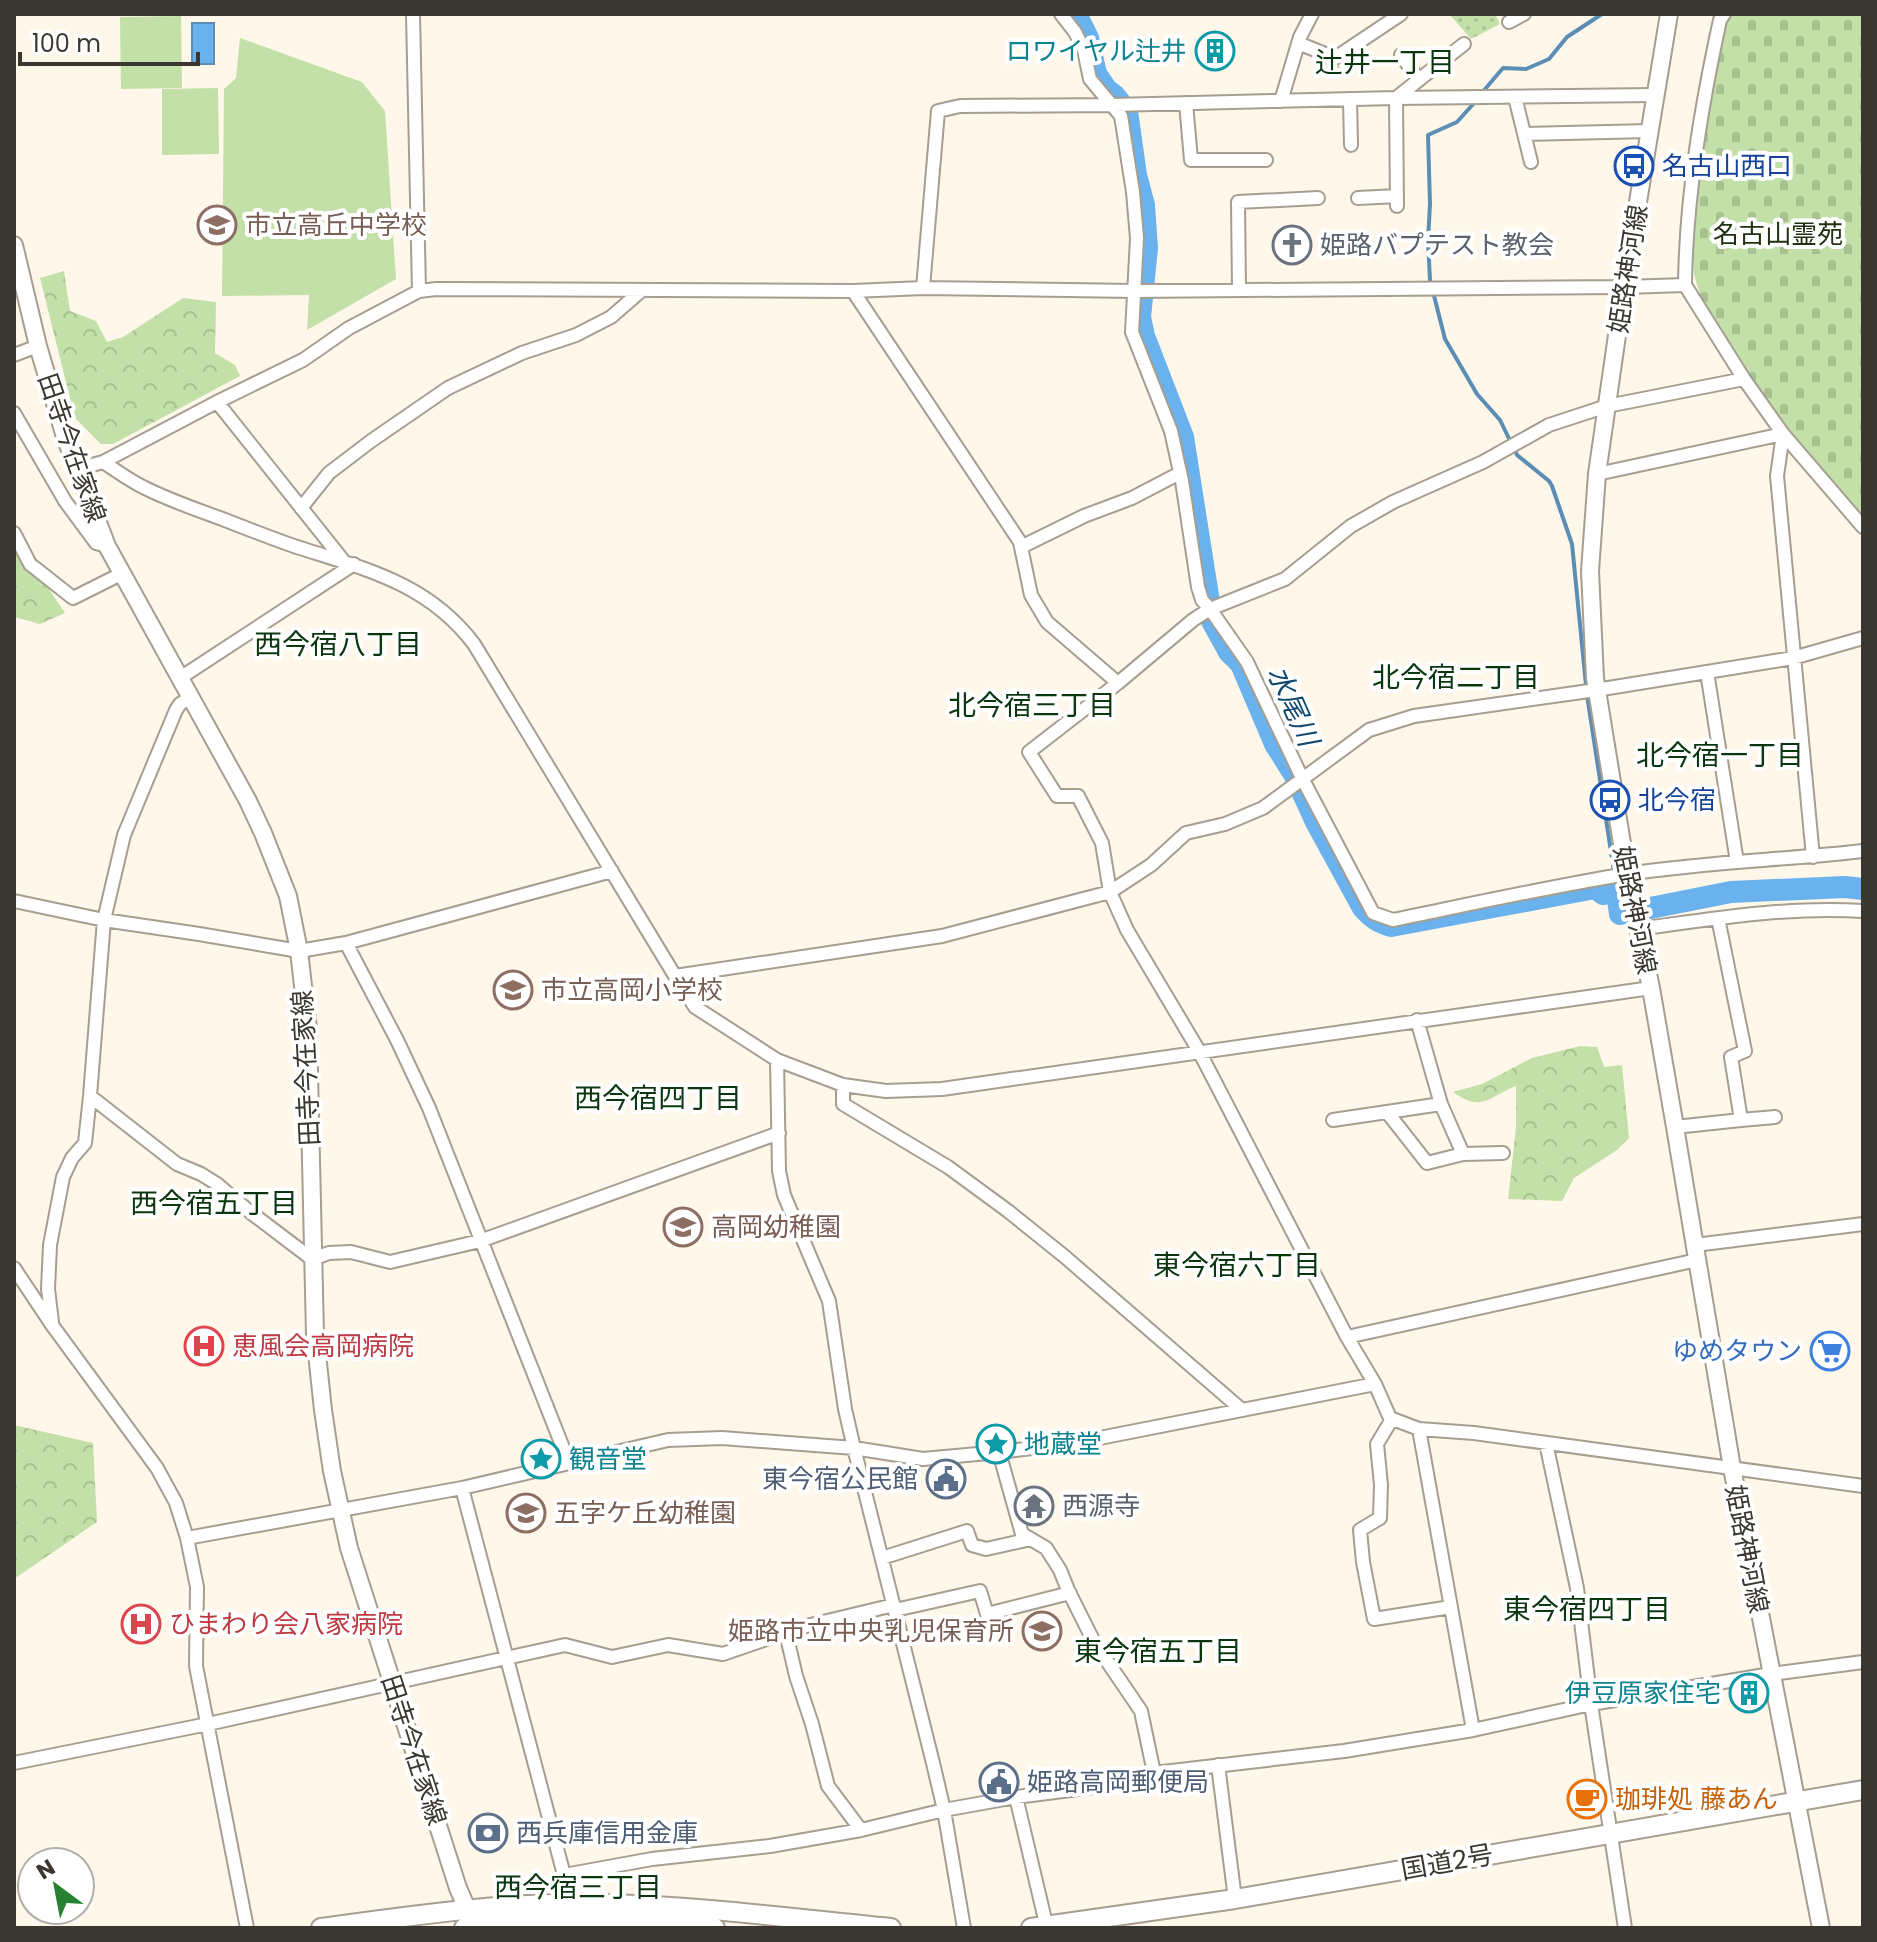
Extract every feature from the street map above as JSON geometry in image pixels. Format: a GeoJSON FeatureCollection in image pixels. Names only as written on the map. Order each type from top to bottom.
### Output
{"type":"FeatureCollection","features":[{"type":"Feature","properties":{"kind":"highway","name":"国道2号"},"geometry":{"type":"LineString","coordinates":[[1042,1928],[1235,1899],[1863,1790]]}},
{"type":"Feature","properties":{"kind":"highway"},"geometry":{"type":"LineString","coordinates":[[471,1923],[565,1904],[639,1905],[891,1928]]}},
{"type":"Feature","properties":{"kind":"highway"},"geometry":{"type":"LineString","coordinates":[[321,1928],[572,1921],[715,1928]]}},
{"type":"Feature","properties":{"kind":"main road","name":"姫路神河線"},"geometry":{"type":"LineString","coordinates":[[1669,14],[1597,474],[1590,571],[1596,690],[1628,878],[1651,988],[1732,1468],[1797,1802]]}},
{"type":"Feature","properties":{"kind":"main road","name":"田寺今在家線"},"geometry":{"type":"LineString","coordinates":[[14,245],[38,346],[65,437],[107,546],[248,801],[288,896],[299,951],[308,1029],[315,1335],[332,1471],[349,1548],[471,1923]]}},
{"type":"Feature","properties":{"kind":"main road"},"geometry":{"type":"LineString","coordinates":[[1797,1802],[1821,1928]]}},
{"type":"Feature","properties":{"kind":"street"},"geometry":{"type":"LineString","coordinates":[[413,14],[419,291]]}},
{"type":"Feature","properties":{"kind":"street"},"geometry":{"type":"LineString","coordinates":[[1061,14],[1084,50],[1090,79],[1121,116],[1137,238],[1132,332],[1171,431],[1202,600],[1247,662],[1297,782],[1373,913],[1393,920],[1628,878],[1737,862],[1863,851]]}},
{"type":"Feature","properties":{"kind":"street"},"geometry":{"type":"LineString","coordinates":[[1281,101],[1298,43],[1312,14]]}},
{"type":"Feature","properties":{"kind":"street"},"geometry":{"type":"LineString","coordinates":[[1298,43],[1335,58],[1401,14]]}},
{"type":"Feature","properties":{"kind":"street"},"geometry":{"type":"LineString","coordinates":[[1509,22],[1524,14]]}},
{"type":"Feature","properties":{"kind":"street"},"geometry":{"type":"LineString","coordinates":[[1724,14],[1720,20],[1703,99],[1685,240],[1685,285],[1783,434],[1863,527]]}},
{"type":"Feature","properties":{"kind":"street"},"geometry":{"type":"LineString","coordinates":[[1396,98],[1464,44]]}},
{"type":"Feature","properties":{"kind":"street"},"geometry":{"type":"LineString","coordinates":[[1401,55],[1419,80]]}},
{"type":"Feature","properties":{"kind":"street"},"geometry":{"type":"LineString","coordinates":[[923,288],[938,111],[960,106],[1655,95]]}},
{"type":"Feature","properties":{"kind":"street"},"geometry":{"type":"LineString","coordinates":[[1515,97],[1531,162]]}},
{"type":"Feature","properties":{"kind":"street"},"geometry":{"type":"LineString","coordinates":[[1358,198],[1397,201],[1396,98]]}},
{"type":"Feature","properties":{"kind":"street"},"geometry":{"type":"LineString","coordinates":[[1350,99],[1351,145]]}},
{"type":"Feature","properties":{"kind":"street"},"geometry":{"type":"LineString","coordinates":[[1186,103],[1191,160],[1266,160]]}},
{"type":"Feature","properties":{"kind":"street"},"geometry":{"type":"LineString","coordinates":[[1524,134],[1649,131]]}},
{"type":"Feature","properties":{"kind":"street"},"geometry":{"type":"LineString","coordinates":[[1239,290],[1238,202],[1318,198]]}},
{"type":"Feature","properties":{"kind":"street"},"geometry":{"type":"LineString","coordinates":[[77,469],[103,462],[303,360],[349,328],[419,291],[436,289],[1134,291],[1685,285]]}},
{"type":"Feature","properties":{"kind":"street"},"geometry":{"type":"LineString","coordinates":[[301,508],[329,473],[448,388],[522,353],[576,335],[611,317],[641,291]]}},
{"type":"Feature","properties":{"kind":"street"},"geometry":{"type":"LineString","coordinates":[[853,291],[1020,542],[1031,595],[1047,622],[1118,683]]}},
{"type":"Feature","properties":{"kind":"street"},"geometry":{"type":"LineString","coordinates":[[14,355],[38,346]]}},
{"type":"Feature","properties":{"kind":"street"},"geometry":{"type":"LineString","coordinates":[[1744,379],[1607,406],[1549,425],[1483,462],[1393,502],[1351,526],[1285,579],[1210,609],[1193,620],[1029,752],[1057,796],[1078,796],[1102,843],[1110,892],[1127,930],[1199,1051],[1390,1418],[1419,1429],[1474,1433],[1863,1486]]}},
{"type":"Feature","properties":{"kind":"street"},"geometry":{"type":"LineString","coordinates":[[217,402],[348,562]]}},
{"type":"Feature","properties":{"kind":"street"},"geometry":{"type":"LineString","coordinates":[[14,413],[65,501],[96,543],[107,546]]}},
{"type":"Feature","properties":{"kind":"street"},"geometry":{"type":"LineString","coordinates":[[1597,474],[1783,434]]}},
{"type":"Feature","properties":{"kind":"street"},"geometry":{"type":"LineString","coordinates":[[1783,434],[1777,476],[1813,857]]}},
{"type":"Feature","properties":{"kind":"street"},"geometry":{"type":"LineString","coordinates":[[103,462],[143,487],[183,505],[401,583],[461,626],[695,1007],[777,1060],[843,1085],[886,1091],[942,1089],[1651,988]]}},
{"type":"Feature","properties":{"kind":"street"},"geometry":{"type":"LineString","coordinates":[[1021,547],[1084,516],[1132,498],[1180,473]]}},
{"type":"Feature","properties":{"kind":"street"},"geometry":{"type":"LineString","coordinates":[[14,533],[30,564],[73,598],[121,574]]}},
{"type":"Feature","properties":{"kind":"street"},"geometry":{"type":"LineString","coordinates":[[180,678],[348,562]]}},
{"type":"Feature","properties":{"kind":"street"},"geometry":{"type":"LineString","coordinates":[[675,976],[942,936],[1110,892],[1151,865],[1186,833],[1225,824],[1263,808],[1369,730],[1414,716],[1793,658],[1863,638]]}},
{"type":"Feature","properties":{"kind":"street"},"geometry":{"type":"LineString","coordinates":[[1707,672],[1737,862]]}},
{"type":"Feature","properties":{"kind":"street"},"geometry":{"type":"LineString","coordinates":[[52,1325],[48,1289],[50,1245],[63,1177],[72,1158],[85,1143],[104,920],[124,835],[176,710],[191,697]]}},
{"type":"Feature","properties":{"kind":"street"},"geometry":{"type":"LineString","coordinates":[[14,901],[104,920],[299,951],[346,943],[612,871]]}},
{"type":"Feature","properties":{"kind":"street"},"geometry":{"type":"LineString","coordinates":[[1638,926],[1789,912],[1863,911]]}},
{"type":"Feature","properties":{"kind":"street"},"geometry":{"type":"LineString","coordinates":[[1718,918],[1745,1051],[1731,1057],[1741,1120]]}},
{"type":"Feature","properties":{"kind":"street"},"geometry":{"type":"LineString","coordinates":[[346,943],[429,1108],[569,1463]]}},
{"type":"Feature","properties":{"kind":"street"},"geometry":{"type":"LineString","coordinates":[[1417,1020],[1441,1104],[1463,1154]]}},
{"type":"Feature","properties":{"kind":"street"},"geometry":{"type":"LineString","coordinates":[[777,1060],[779,1171],[784,1195],[829,1301],[845,1409],[944,1810],[964,1928]]}},
{"type":"Feature","properties":{"kind":"street"},"geometry":{"type":"LineString","coordinates":[[843,1085],[843,1104],[948,1167],[1008,1211],[1242,1410]]}},
{"type":"Feature","properties":{"kind":"street"},"geometry":{"type":"LineString","coordinates":[[90,1096],[177,1164],[217,1184],[312,1259],[329,1253],[351,1252],[390,1262],[480,1241],[779,1133]]}},
{"type":"Feature","properties":{"kind":"street"},"geometry":{"type":"LineString","coordinates":[[1333,1120],[1441,1104]]}},
{"type":"Feature","properties":{"kind":"street"},"geometry":{"type":"LineString","coordinates":[[1387,1112],[1427,1163],[1463,1154],[1503,1153]]}},
{"type":"Feature","properties":{"kind":"street"},"geometry":{"type":"LineString","coordinates":[[1675,1127],[1775,1117]]}},
{"type":"Feature","properties":{"kind":"street"},"geometry":{"type":"LineString","coordinates":[[1347,1337],[1696,1252],[1863,1224]]}},
{"type":"Feature","properties":{"kind":"street"},"geometry":{"type":"LineString","coordinates":[[14,1268],[157,1468],[176,1503],[197,1587],[196,1666],[247,1928]]}},
{"type":"Feature","properties":{"kind":"street"},"geometry":{"type":"LineString","coordinates":[[187,1538],[462,1488],[668,1440],[722,1438],[854,1448],[923,1459],[1074,1443],[1375,1384]]}},
{"type":"Feature","properties":{"kind":"street"},"geometry":{"type":"LineString","coordinates":[[1392,1419],[1377,1444],[1380,1518],[1360,1530],[1374,1619],[1451,1607]]}},
{"type":"Feature","properties":{"kind":"street"},"geometry":{"type":"LineString","coordinates":[[1419,1429],[1473,1730]]}},
{"type":"Feature","properties":{"kind":"street"},"geometry":{"type":"LineString","coordinates":[[1546,1443],[1577,1588],[1625,1928]]}},
{"type":"Feature","properties":{"kind":"street"},"geometry":{"type":"LineString","coordinates":[[999,1452],[1022,1534],[1046,1548],[1060,1570],[1094,1642],[1141,1711],[1154,1773]]}},
{"type":"Feature","properties":{"kind":"street"},"geometry":{"type":"LineString","coordinates":[[462,1488],[564,1875],[565,1904]]}},
{"type":"Feature","properties":{"kind":"street"},"geometry":{"type":"LineString","coordinates":[[882,1558],[967,1531],[972,1545],[986,1549],[1031,1539]]}},
{"type":"Feature","properties":{"kind":"street"},"geometry":{"type":"LineString","coordinates":[[14,1763],[208,1724],[565,1645],[612,1657],[668,1645],[723,1654],[798,1628],[980,1591],[987,1614],[1070,1593]]}},
{"type":"Feature","properties":{"kind":"street"},"geometry":{"type":"LineString","coordinates":[[786,1633],[828,1786],[861,1830]]}},
{"type":"Feature","properties":{"kind":"street"},"geometry":{"type":"LineString","coordinates":[[564,1875],[652,1859],[770,1846],[861,1830],[944,1810],[1094,1787],[1154,1773],[1344,1751],[1473,1730],[1591,1704],[1863,1662]]}},
{"type":"Feature","properties":{"kind":"street"},"geometry":{"type":"LineString","coordinates":[[1218,1765],[1235,1899]]}},
{"type":"Feature","properties":{"kind":"street"},"geometry":{"type":"LineString","coordinates":[[1016,1797],[1042,1928]]}},
{"type":"Feature","properties":{"kind":"green space"},"geometry":{"type":"Polygon","coordinates":[[[1495,14],[1500,24],[1471,39],[1451,16],[1495,14]]]}},
{"type":"Feature","properties":{"kind":"green space","name":"名古山霊苑"},"geometry":{"type":"Polygon","coordinates":[[[1730,14],[1863,14],[1863,519],[1814,464],[1746,374],[1702,302],[1694,274],[1692,247],[1709,92],[1723,23],[1730,14]]]}},
{"type":"Feature","properties":{"kind":"green space"},"geometry":{"type":"Polygon","coordinates":[[[181,16],[182,88],[121,89],[120,17],[181,16]]]}},
{"type":"Feature","properties":{"kind":"green space"},"geometry":{"type":"Polygon","coordinates":[[[240,38],[362,82],[385,111],[396,279],[307,330],[309,295],[222,296],[224,89],[236,78],[240,38]]]}},
{"type":"Feature","properties":{"kind":"green space"},"geometry":{"type":"Polygon","coordinates":[[[1320,60],[1333,65],[1337,63],[1345,74],[1314,74],[1320,60]]]}},
{"type":"Feature","properties":{"kind":"green space"},"geometry":{"type":"Polygon","coordinates":[[[218,88],[219,154],[162,155],[162,89],[218,88]]]}},
{"type":"Feature","properties":{"kind":"green space"},"geometry":{"type":"Polygon","coordinates":[[[64,271],[70,311],[96,321],[107,342],[123,337],[183,298],[216,302],[215,353],[235,365],[240,376],[113,444],[101,444],[75,418],[40,278],[64,271]]]}},
{"type":"Feature","properties":{"kind":"green space"},"geometry":{"type":"Polygon","coordinates":[[[14,538],[65,613],[40,624],[14,617],[14,538]]]}},
{"type":"Feature","properties":{"kind":"green space"},"geometry":{"type":"Polygon","coordinates":[[[1580,1046],[1597,1047],[1604,1067],[1622,1065],[1629,1138],[1617,1150],[1574,1178],[1562,1201],[1508,1199],[1516,1128],[1516,1086],[1478,1102],[1453,1092],[1482,1084],[1532,1058],[1580,1046]]]}},
{"type":"Feature","properties":{"kind":"green space"},"geometry":{"type":"Polygon","coordinates":[[[14,1425],[93,1443],[97,1522],[14,1579],[14,1425]]]}},
{"type":"Feature","properties":{"kind":"water"},"geometry":{"type":"Polygon","coordinates":[[[192,23],[214,23],[214,64],[192,64],[192,23]]]}},
{"type":"Feature","properties":{"kind":"waterway","name":"水尾川"},"geometry":{"type":"LineString","coordinates":[[1076,14],[1088,38],[1096,74],[1127,111],[1136,175],[1144,205],[1147,248],[1140,317],[1144,336],[1183,437],[1212,621],[1229,652],[1241,664],[1275,744],[1294,774],[1316,822],[1363,908],[1391,926],[1595,888],[1603,894],[1617,891],[1620,914],[1731,892],[1845,887],[1863,889]]}},
{"type":"Feature","properties":{"kind":"waterway"},"geometry":{"type":"LineString","coordinates":[[1480,95],[1503,68],[1526,69],[1549,59],[1567,37],[1602,14]]}},
{"type":"Feature","properties":{"kind":"waterway"},"geometry":{"type":"LineString","coordinates":[[1475,102],[1457,122],[1428,135],[1430,280],[1445,339],[1477,394],[1500,420],[1517,455],[1549,481],[1572,544],[1587,695],[1617,891]]}},
{"type":"Feature","properties":{"kind":"place","name":"ロワイヤル辻井"},"geometry":{"type":"Point","coordinates":[1215,51]}},
{"type":"Feature","properties":{"kind":"place","name":"名古山西口"},"geometry":{"type":"Point","coordinates":[1634,166]}},
{"type":"Feature","properties":{"kind":"place","name":"市立高丘中学校"},"geometry":{"type":"Point","coordinates":[217,225]}},
{"type":"Feature","properties":{"kind":"place","name":"姫路バプテスト教会"},"geometry":{"type":"Point","coordinates":[1292,245]}},
{"type":"Feature","properties":{"kind":"place","name":"北今宿"},"geometry":{"type":"Point","coordinates":[1610,800]}},
{"type":"Feature","properties":{"kind":"place","name":"市立高岡小学校"},"geometry":{"type":"Point","coordinates":[513,990]}},
{"type":"Feature","properties":{"kind":"place","name":"高岡幼稚園"},"geometry":{"type":"Point","coordinates":[683,1227]}},
{"type":"Feature","properties":{"kind":"place","name":"恵風会高岡病院"},"geometry":{"type":"Point","coordinates":[204,1346]}},
{"type":"Feature","properties":{"kind":"place","name":"ゆめタウン"},"geometry":{"type":"Point","coordinates":[1830,1351]}},
{"type":"Feature","properties":{"kind":"place","name":"地蔵堂"},"geometry":{"type":"Point","coordinates":[996,1444]}},
{"type":"Feature","properties":{"kind":"place","name":"観音堂"},"geometry":{"type":"Point","coordinates":[541,1459]}},
{"type":"Feature","properties":{"kind":"place","name":"東今宿公民館"},"geometry":{"type":"Point","coordinates":[946,1479]}},
{"type":"Feature","properties":{"kind":"place","name":"西源寺"},"geometry":{"type":"Point","coordinates":[1034,1506]}},
{"type":"Feature","properties":{"kind":"place","name":"五字ケ丘幼稚園"},"geometry":{"type":"Point","coordinates":[526,1513]}},
{"type":"Feature","properties":{"kind":"place","name":"ひまわり会八家病院"},"geometry":{"type":"Point","coordinates":[141,1624]}},
{"type":"Feature","properties":{"kind":"place","name":"姫路市立中央乳児保育所"},"geometry":{"type":"Point","coordinates":[1042,1631]}},
{"type":"Feature","properties":{"kind":"place","name":"伊豆原家住宅"},"geometry":{"type":"Point","coordinates":[1749,1693]}},
{"type":"Feature","properties":{"kind":"place","name":"姫路高岡郵便局"},"geometry":{"type":"Point","coordinates":[999,1782]}},
{"type":"Feature","properties":{"kind":"place","name":"珈琲処 藤あん"},"geometry":{"type":"Point","coordinates":[1587,1799]}},
{"type":"Feature","properties":{"kind":"place","name":"西兵庫信用金庫"},"geometry":{"type":"Point","coordinates":[488,1833]}},
{"type":"Feature","properties":{"kind":"district","name":"辻井一丁目"},"geometry":{"type":"Point","coordinates":[1385,62]}},
{"type":"Feature","properties":{"kind":"district","name":"西今宿八丁目"},"geometry":{"type":"Point","coordinates":[338,644]}},
{"type":"Feature","properties":{"kind":"district","name":"北今宿二丁目"},"geometry":{"type":"Point","coordinates":[1456,677]}},
{"type":"Feature","properties":{"kind":"district","name":"北今宿三丁目"},"geometry":{"type":"Point","coordinates":[1032,705]}},
{"type":"Feature","properties":{"kind":"district","name":"北今宿一丁目"},"geometry":{"type":"Point","coordinates":[1720,755]}},
{"type":"Feature","properties":{"kind":"district","name":"西今宿四丁目"},"geometry":{"type":"Point","coordinates":[658,1098]}},
{"type":"Feature","properties":{"kind":"district","name":"西今宿五丁目"},"geometry":{"type":"Point","coordinates":[214,1203]}},
{"type":"Feature","properties":{"kind":"district","name":"東今宿六丁目"},"geometry":{"type":"Point","coordinates":[1237,1265]}},
{"type":"Feature","properties":{"kind":"district","name":"東今宿四丁目"},"geometry":{"type":"Point","coordinates":[1587,1609]}},
{"type":"Feature","properties":{"kind":"district","name":"東今宿五丁目"},"geometry":{"type":"Point","coordinates":[1158,1651]}},
{"type":"Feature","properties":{"kind":"district","name":"西今宿三丁目"},"geometry":{"type":"Point","coordinates":[578,1887]}}]}
